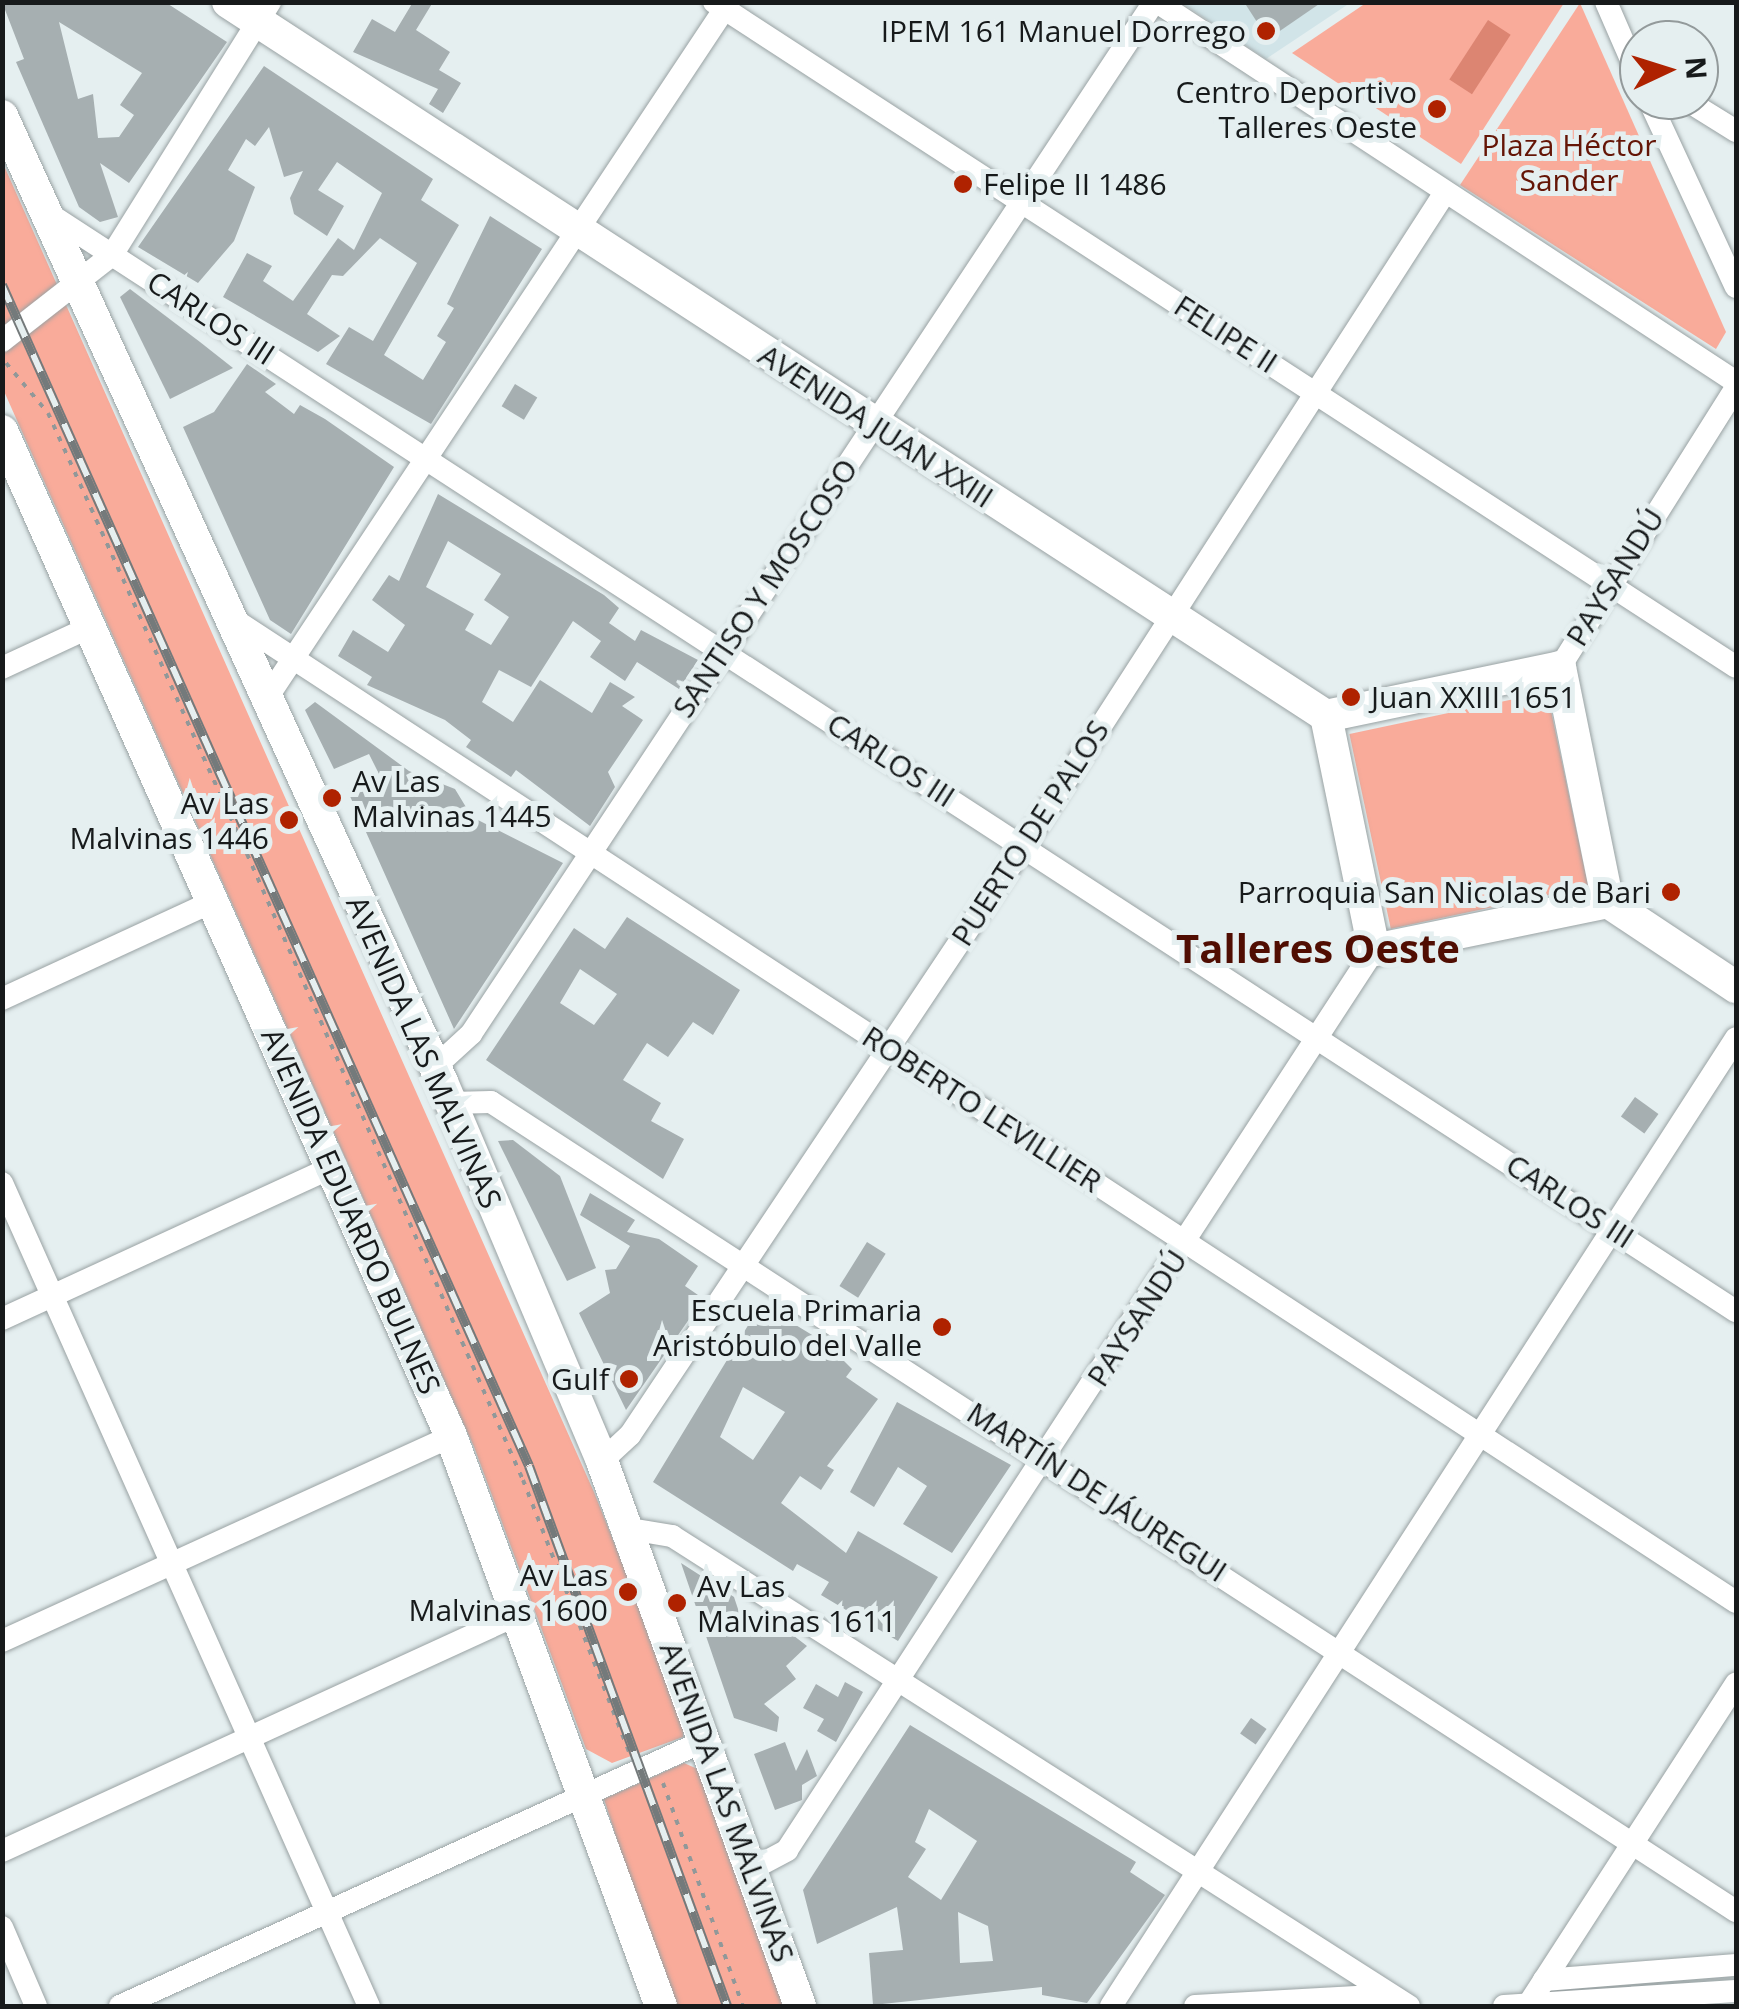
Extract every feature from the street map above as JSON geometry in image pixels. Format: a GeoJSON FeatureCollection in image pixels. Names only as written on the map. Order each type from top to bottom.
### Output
{"type":"FeatureCollection","features":[{"type":"Feature","properties":{"kind":"main road","name":"AVENIDA JUAN XXIII"},"geometry":{"type":"LineString","coordinates":[[228,2],[264,12],[578,232],[1326,716]]}},
{"type":"Feature","properties":{"kind":"main road","name":"AVENIDA LAS MALVINAS"},"geometry":{"type":"LineString","coordinates":[[2,116],[434,1067],[602,1461],[630,1529],[800,2006]]}},
{"type":"Feature","properties":{"kind":"main road","name":"AVENIDA EDUARDO BULNES"},"geometry":{"type":"LineString","coordinates":[[2,431],[452,1436],[522,1613],[586,1794],[652,2003]]}},
{"type":"Feature","properties":{"kind":"main road","name":"PAYSANDÚ"},"geometry":{"type":"LineString","coordinates":[[1326,716],[1560,668]]}},
{"type":"Feature","properties":{"kind":"main road"},"geometry":{"type":"LineString","coordinates":[[1560,668],[1608,902],[1736,987]]}},
{"type":"Feature","properties":{"kind":"main road"},"geometry":{"type":"LineString","coordinates":[[1326,716],[1374,950],[1608,902]]}},
{"type":"Feature","properties":{"kind":"street"},"geometry":{"type":"LineString","coordinates":[[1156,2],[1736,385]]}},
{"type":"Feature","properties":{"kind":"street","name":"SANTISO Y MOSCOSO"},"geometry":{"type":"LineString","coordinates":[[434,1067],[471,1034],[1156,2]]}},
{"type":"Feature","properties":{"kind":"street"},"geometry":{"type":"LineString","coordinates":[[1606,2],[1619,32]]}},
{"type":"Feature","properties":{"kind":"street"},"geometry":{"type":"LineString","coordinates":[[266,701],[298,664],[723,5]]}},
{"type":"Feature","properties":{"kind":"street","name":"FELIPE II"},"geometry":{"type":"LineString","coordinates":[[723,5],[1736,668]]}},
{"type":"Feature","properties":{"kind":"street"},"geometry":{"type":"LineString","coordinates":[[2,341],[78,288],[112,255],[264,12]]}},
{"type":"Feature","properties":{"kind":"street"},"geometry":{"type":"LineString","coordinates":[[1659,120],[1736,288]]}},
{"type":"Feature","properties":{"kind":"street","name":"PUERTO DE PALOS"},"geometry":{"type":"LineString","coordinates":[[602,1461],[630,1435],[1023,846],[1444,194]]}},
{"type":"Feature","properties":{"kind":"street","name":"CARLOS III"},"geometry":{"type":"LineString","coordinates":[[43,210],[432,459],[1736,1311]]}},
{"type":"Feature","properties":{"kind":"street","name":"PAYSANDÚ"},"geometry":{"type":"LineString","coordinates":[[1560,668],[1607,583],[1736,385]]}},
{"type":"Feature","properties":{"kind":"street","name":"ROBERTO LEVILLIER"},"geometry":{"type":"LineString","coordinates":[[227,615],[1736,1602]]}},
{"type":"Feature","properties":{"kind":"street"},"geometry":{"type":"LineString","coordinates":[[2,668],[88,628]]}},
{"type":"Feature","properties":{"kind":"street"},"geometry":{"type":"LineString","coordinates":[[2,998],[212,902]]}},
{"type":"Feature","properties":{"kind":"street","name":"PAYSANDÚ"},"geometry":{"type":"LineString","coordinates":[[752,1869],[787,1850],[1188,1242],[1374,950]]}},
{"type":"Feature","properties":{"kind":"street"},"geometry":{"type":"LineString","coordinates":[[1111,2006],[1192,1872],[1736,1038]]}},
{"type":"Feature","properties":{"kind":"street","name":"MARTÍN DE JÁUREGUI"},"geometry":{"type":"LineString","coordinates":[[450,1103],[490,1102],[744,1262],[1736,1910]]}},
{"type":"Feature","properties":{"kind":"street"},"geometry":{"type":"LineString","coordinates":[[2,1319],[333,1167]]}},
{"type":"Feature","properties":{"kind":"street"},"geometry":{"type":"LineString","coordinates":[[2,1183],[254,1736],[369,2006]]}},
{"type":"Feature","properties":{"kind":"street"},"geometry":{"type":"LineString","coordinates":[[2,1641],[452,1436]]}},
{"type":"Feature","properties":{"kind":"street"},"geometry":{"type":"LineString","coordinates":[[630,1529],[672,1536],[902,1677],[1192,1872],[1399,2001]]}},
{"type":"Feature","properties":{"kind":"street"},"geometry":{"type":"LineString","coordinates":[[2,1851],[522,1613]]}},
{"type":"Feature","properties":{"kind":"street"},"geometry":{"type":"LineString","coordinates":[[1528,2005],[1736,1682]]}},
{"type":"Feature","properties":{"kind":"street"},"geometry":{"type":"LineString","coordinates":[[120,2006],[704,1741]]}},
{"type":"Feature","properties":{"kind":"street"},"geometry":{"type":"LineString","coordinates":[[2,1927],[36,2006]]}},
{"type":"Feature","properties":{"kind":"street"},"geometry":{"type":"LineString","coordinates":[[1544,1980],[1736,1966]]}},
{"type":"Feature","properties":{"kind":"street"},"geometry":{"type":"LineString","coordinates":[[1696,1969],[1702,2000]]}},
{"type":"Feature","properties":{"kind":"street"},"geometry":{"type":"LineString","coordinates":[[1504,2006],[1702,2000],[1736,1991]]}},
{"type":"Feature","properties":{"kind":"street"},"geometry":{"type":"LineString","coordinates":[[1195,2006],[1399,2001]]}},
{"type":"Feature","properties":{"kind":"path"},"geometry":{"type":"LineString","coordinates":[[2,354],[48,413],[523,1480],[632,1759],[663,1783],[743,2006]]}},
{"type":"Feature","properties":{"kind":"shaded area","name":"IPEM 161 Manuel Dorrego"},"geometry":{"type":"Polygon","coordinates":[[[1182,3],[1350,3],[1266,59],[1182,3]]]}},
{"type":"Feature","properties":{"kind":"shaded area"},"geometry":{"type":"Polygon","coordinates":[[[1488,20],[1511,35],[1472,94],[1449,80],[1488,20]]]}},
{"type":"Feature","properties":{"kind":"green space","name":"Centro Deportivo Talleres Oeste"},"geometry":{"type":"Polygon","coordinates":[[[1366,3],[1564,3],[1461,164],[1292,53],[1366,3]]]}},
{"type":"Feature","properties":{"kind":"green space","name":"Plaza Héctor Sander"},"geometry":{"type":"Polygon","coordinates":[[[1580,3],[1619,91],[1619,120],[1632,120],[1726,332],[1716,349],[1460,185],[1580,3]]]}},
{"type":"Feature","properties":{"kind":"green space"},"geometry":{"type":"Polygon","coordinates":[[[2,161],[594,1492],[685,1721],[683,1737],[612,1763],[586,1749],[474,1447],[3,389],[2,161]]]}},
{"type":"Feature","properties":{"kind":"green space"},"geometry":{"type":"Polygon","coordinates":[[[1547,692],[1588,887],[1391,929],[1349,734],[1547,692]]]}},
{"type":"Feature","properties":{"kind":"green space"},"geometry":{"type":"Polygon","coordinates":[[[684,1763],[702,1771],[783,2006],[670,2006],[604,1799],[684,1763]]]}},
{"type":"Feature","properties":{"kind":"building"},"geometry":{"type":"Polygon","coordinates":[[[2,2],[165,2],[227,42],[129,183],[100,163],[118,217],[100,222],[79,207],[16,62],[24,59],[2,2]],[[59,22],[78,99],[93,94],[98,138],[119,137],[134,115],[120,105],[142,73],[59,22]]]}},
{"type":"Feature","properties":{"kind":"building"},"geometry":{"type":"Polygon","coordinates":[[[413,2],[433,2],[416,30],[450,52],[439,70],[461,83],[443,113],[429,104],[438,89],[353,52],[372,19],[395,32],[413,2]]]}},
{"type":"Feature","properties":{"kind":"building"},"geometry":{"type":"Polygon","coordinates":[[[1244,2],[1322,2],[1268,39],[1244,2]]]}},
{"type":"Feature","properties":{"kind":"building"},"geometry":{"type":"Polygon","coordinates":[[[264,66],[433,179],[421,200],[459,225],[384,355],[423,380],[446,342],[437,336],[454,308],[447,304],[490,216],[542,249],[431,424],[326,364],[349,327],[373,341],[417,263],[380,238],[343,276],[332,275],[307,314],[340,336],[318,352],[223,297],[247,253],[272,266],[263,281],[293,301],[338,238],[354,250],[382,193],[337,162],[318,190],[344,206],[327,236],[294,214],[290,198],[303,171],[284,177],[269,127],[255,146],[246,139],[228,170],[255,187],[234,241],[198,283],[138,247],[264,66]]]}},
{"type":"Feature","properties":{"kind":"building"},"geometry":{"type":"Polygon","coordinates":[[[130,289],[233,368],[170,399],[120,297],[130,289]]]}},
{"type":"Feature","properties":{"kind":"building"},"geometry":{"type":"Polygon","coordinates":[[[247,364],[276,384],[265,392],[294,414],[300,405],[394,467],[291,634],[270,620],[183,427],[214,412],[247,364]]]}},
{"type":"Feature","properties":{"kind":"building"},"geometry":{"type":"Polygon","coordinates":[[[515,384],[537,397],[524,420],[502,406],[515,384]]]}},
{"type":"Feature","properties":{"kind":"building"},"geometry":{"type":"Polygon","coordinates":[[[438,494],[604,595],[619,608],[609,623],[635,641],[641,630],[698,660],[679,689],[637,662],[625,681],[590,657],[601,641],[573,621],[531,687],[499,670],[482,702],[513,722],[540,680],[592,713],[610,682],[635,697],[622,706],[643,720],[608,772],[615,787],[590,826],[516,770],[511,777],[466,747],[471,740],[445,720],[367,685],[372,677],[338,656],[353,630],[388,652],[405,625],[372,600],[389,575],[399,581],[438,494]],[[448,541],[426,587],[474,614],[465,630],[491,645],[509,617],[484,600],[501,574],[448,541]]]}},
{"type":"Feature","properties":{"kind":"building"},"geometry":{"type":"Polygon","coordinates":[[[315,702],[409,771],[455,789],[472,817],[563,863],[454,1029],[349,794],[386,788],[369,754],[334,769],[305,710],[315,702]]]}},
{"type":"Feature","properties":{"kind":"building"},"geometry":{"type":"Polygon","coordinates":[[[627,917],[740,990],[713,1035],[693,1022],[668,1057],[647,1043],[623,1080],[661,1103],[651,1121],[684,1139],[663,1179],[486,1060],[574,928],[605,949],[627,917]],[[580,969],[560,1003],[594,1025],[617,994],[580,969]]]}},
{"type":"Feature","properties":{"kind":"building"},"geometry":{"type":"Polygon","coordinates":[[[1635,1097],[1658,1114],[1644,1133],[1621,1116],[1635,1097]]]}},
{"type":"Feature","properties":{"kind":"building"},"geometry":{"type":"Polygon","coordinates":[[[513,1140],[560,1176],[596,1268],[567,1281],[498,1141],[513,1140]]]}},
{"type":"Feature","properties":{"kind":"building"},"geometry":{"type":"Polygon","coordinates":[[[590,1193],[635,1220],[627,1232],[659,1239],[698,1266],[685,1286],[698,1295],[692,1315],[626,1410],[579,1313],[610,1293],[605,1270],[616,1269],[630,1246],[580,1215],[590,1193]]]}},
{"type":"Feature","properties":{"kind":"building"},"geometry":{"type":"Polygon","coordinates":[[[867,1242],[886,1254],[858,1298],[839,1286],[867,1242]]]}},
{"type":"Feature","properties":{"kind":"building"},"geometry":{"type":"Polygon","coordinates":[[[761,1304],[827,1344],[852,1369],[846,1377],[878,1399],[827,1466],[834,1470],[821,1490],[800,1476],[781,1503],[846,1553],[858,1531],[938,1577],[898,1641],[821,1595],[829,1582],[797,1564],[793,1571],[653,1482],[761,1304]],[[743,1387],[720,1437],[753,1460],[785,1412],[743,1387]]]}},
{"type":"Feature","properties":{"kind":"building"},"geometry":{"type":"Polygon","coordinates":[[[897,1402],[1011,1465],[952,1553],[903,1524],[927,1486],[898,1467],[874,1507],[850,1492],[897,1402]]]}},
{"type":"Feature","properties":{"kind":"building"},"geometry":{"type":"Polygon","coordinates":[[[681,1563],[734,1597],[743,1624],[767,1615],[807,1646],[786,1666],[796,1679],[764,1704],[779,1717],[777,1732],[734,1718],[681,1563]]]}},
{"type":"Feature","properties":{"kind":"building"},"geometry":{"type":"Polygon","coordinates":[[[845,1682],[863,1692],[836,1742],[817,1731],[824,1719],[803,1708],[816,1684],[838,1697],[845,1682]]]}},
{"type":"Feature","properties":{"kind":"building"},"geometry":{"type":"Polygon","coordinates":[[[1251,1718],[1267,1729],[1256,1744],[1240,1734],[1251,1718]]]}},
{"type":"Feature","properties":{"kind":"building"},"geometry":{"type":"Polygon","coordinates":[[[910,1725],[1136,1862],[1130,1872],[1165,1895],[1087,2003],[1042,1995],[1042,1987],[873,2005],[869,1953],[903,1950],[897,1907],[817,1944],[803,1890],[910,1725]],[[929,1809],[915,1842],[926,1849],[908,1877],[941,1900],[977,1841],[929,1809]],[[958,1912],[960,1963],[993,1961],[988,1926],[958,1912]]]}},
{"type":"Feature","properties":{"kind":"building"},"geometry":{"type":"Polygon","coordinates":[[[785,1742],[796,1771],[807,1749],[817,1776],[802,1785],[802,1800],[775,1810],[754,1754],[785,1742]]]}},
{"type":"Feature","properties":{"kind":"railway"},"geometry":{"type":"LineString","coordinates":[[2,285],[529,1466],[727,2006]]}},
{"type":"Feature","properties":{"kind":"place","name":"IPEM 161 Manuel Dorrego"},"geometry":{"type":"Point","coordinates":[1266,31]}},
{"type":"Feature","properties":{"kind":"place","name":"Centro Deportivo Talleres Oeste"},"geometry":{"type":"Point","coordinates":[1437,109]}},
{"type":"Feature","properties":{"kind":"place","name":"Felipe II 1486"},"geometry":{"type":"Point","coordinates":[963,184]}},
{"type":"Feature","properties":{"kind":"place","name":"Juan XXIII 1651"},"geometry":{"type":"Point","coordinates":[1351,697]}},
{"type":"Feature","properties":{"kind":"place","name":"Av Las Malvinas 1445"},"geometry":{"type":"Point","coordinates":[332,798]}},
{"type":"Feature","properties":{"kind":"place","name":"Av Las Malvinas 1446"},"geometry":{"type":"Point","coordinates":[289,820]}},
{"type":"Feature","properties":{"kind":"place","name":"Parroquia San Nicolas de Bari"},"geometry":{"type":"Point","coordinates":[1671,892]}},
{"type":"Feature","properties":{"kind":"place","name":"Escuela Primaria Aristóbulo del Valle"},"geometry":{"type":"Point","coordinates":[942,1327]}},
{"type":"Feature","properties":{"kind":"place","name":"Gulf"},"geometry":{"type":"Point","coordinates":[629,1379]}},
{"type":"Feature","properties":{"kind":"place","name":"Av Las Malvinas 1600"},"geometry":{"type":"Point","coordinates":[628,1592]}},
{"type":"Feature","properties":{"kind":"place","name":"Av Las Malvinas 1611"},"geometry":{"type":"Point","coordinates":[677,1603]}},
{"type":"Feature","properties":{"kind":"district","name":"Talleres Oeste"},"geometry":{"type":"Point","coordinates":[1318,948]}}]}
